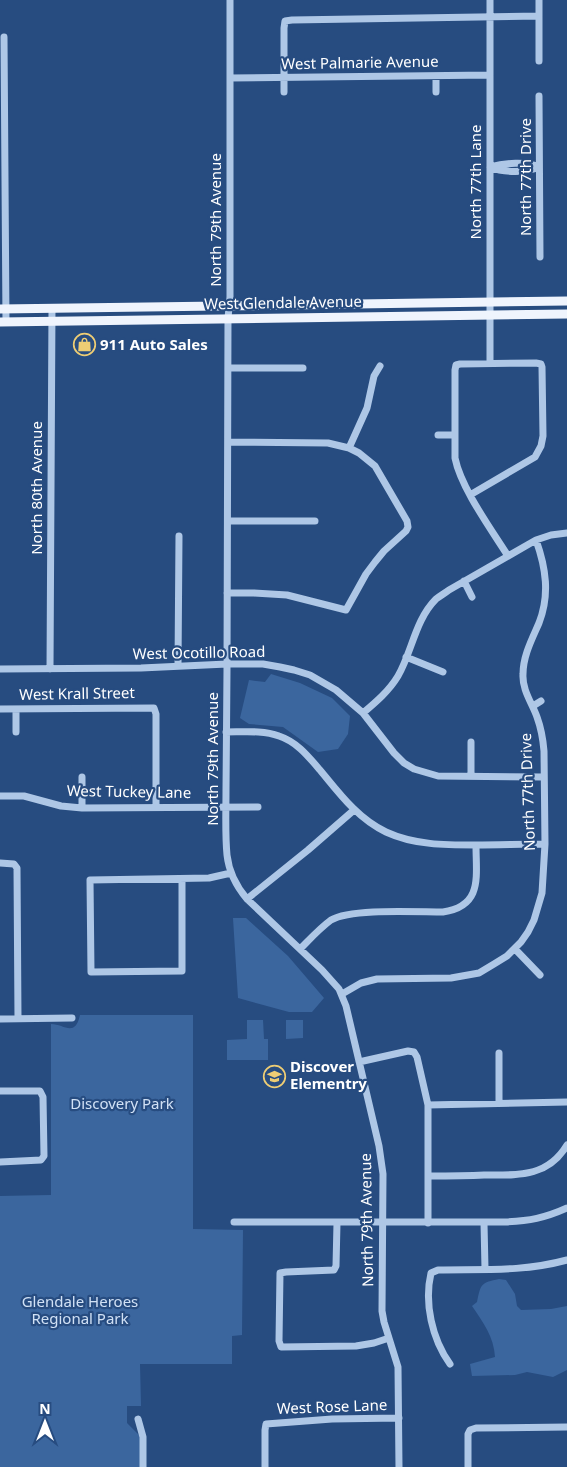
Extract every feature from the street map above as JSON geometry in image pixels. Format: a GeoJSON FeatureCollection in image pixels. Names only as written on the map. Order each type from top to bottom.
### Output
{"type":"FeatureCollection","features":[{"type":"Feature","properties":{"kind":"main road","name":"West Glendale Avenue"},"geometry":{"type":"LineString","coordinates":[[3,309],[567,301]]}},
{"type":"Feature","properties":{"kind":"main road","name":"West Glendale Avenue"},"geometry":{"type":"LineString","coordinates":[[3,322],[567,314]]}},
{"type":"Feature","properties":{"kind":"street","name":"North 79th Avenue"},"geometry":{"type":"LineString","coordinates":[[230,0],[227,854],[234,882],[247,899],[322,970],[342,994],[360,1062],[382,1161],[382,1311],[398,1367],[399,1467]]}},
{"type":"Feature","properties":{"kind":"street","name":"North 77th Lane"},"geometry":{"type":"LineString","coordinates":[[490,0],[490,363]]}},
{"type":"Feature","properties":{"kind":"street"},"geometry":{"type":"LineString","coordinates":[[539,0],[539,61]]}},
{"type":"Feature","properties":{"kind":"street"},"geometry":{"type":"LineString","coordinates":[[284,92],[285,21],[539,16]]}},
{"type":"Feature","properties":{"kind":"street"},"geometry":{"type":"LineString","coordinates":[[3,322],[4,37]]}},
{"type":"Feature","properties":{"kind":"street","name":"West Palmarie Avenue"},"geometry":{"type":"LineString","coordinates":[[230,78],[490,75]]}},
{"type":"Feature","properties":{"kind":"street"},"geometry":{"type":"LineString","coordinates":[[436,76],[436,92]]}},
{"type":"Feature","properties":{"kind":"street","name":"North 77th Drive"},"geometry":{"type":"LineString","coordinates":[[539,96],[540,258]]}},
{"type":"Feature","properties":{"kind":"street"},"geometry":{"type":"LineString","coordinates":[[490,167],[500,164],[533,164],[540,167]]}},
{"type":"Feature","properties":{"kind":"street","name":"North 80th Avenue"},"geometry":{"type":"LineString","coordinates":[[50,669],[52,308]]}},
{"type":"Feature","properties":{"kind":"street"},"geometry":{"type":"LineString","coordinates":[[470,495],[535,457],[541,446],[543,436],[541,364],[460,364],[456,365],[455,370],[454,435],[457,469],[470,495],[508,556]]}},
{"type":"Feature","properties":{"kind":"street"},"geometry":{"type":"LineString","coordinates":[[349,448],[367,408],[374,376],[380,366]]}},
{"type":"Feature","properties":{"kind":"street"},"geometry":{"type":"LineString","coordinates":[[228,368],[303,368]]}},
{"type":"Feature","properties":{"kind":"street"},"geometry":{"type":"LineString","coordinates":[[438,435],[454,435]]}},
{"type":"Feature","properties":{"kind":"street"},"geometry":{"type":"LineString","coordinates":[[227,593],[287,595],[346,610],[366,574],[384,551],[408,527],[407,521],[375,466],[359,452],[328,443],[229,442]]}},
{"type":"Feature","properties":{"kind":"street"},"geometry":{"type":"LineString","coordinates":[[535,457],[542,462]]}},
{"type":"Feature","properties":{"kind":"street"},"geometry":{"type":"LineString","coordinates":[[228,522],[316,521]]}},
{"type":"Feature","properties":{"kind":"street"},"geometry":{"type":"LineString","coordinates":[[544,777],[438,776],[414,769],[404,763],[394,753],[363,713],[388,691],[399,675],[414,636],[436,599],[536,540],[551,535],[567,533]]}},
{"type":"Feature","properties":{"kind":"street"},"geometry":{"type":"LineString","coordinates":[[178,666],[179,536]]}},
{"type":"Feature","properties":{"kind":"street","name":"North 77th Drive"},"geometry":{"type":"LineString","coordinates":[[342,994],[361,983],[377,979],[428,979],[466,976],[479,972],[515,949],[528,932],[539,906],[544,879],[545,844],[542,733],[533,706],[524,688],[522,675],[524,662],[540,620],[546,588],[545,572],[536,540]]}},
{"type":"Feature","properties":{"kind":"street"},"geometry":{"type":"LineString","coordinates":[[464,581],[472,597]]}},
{"type":"Feature","properties":{"kind":"street"},"geometry":{"type":"LineString","coordinates":[[406,656],[443,672]]}},
{"type":"Feature","properties":{"kind":"street","name":"West Ocotillo Road"},"geometry":{"type":"LineString","coordinates":[[0,669],[227,664],[280,666],[310,675],[336,690],[363,713]]}},
{"type":"Feature","properties":{"kind":"street"},"geometry":{"type":"LineString","coordinates":[[533,706],[541,701]]}},
{"type":"Feature","properties":{"kind":"street","name":"West Krall Street"},"geometry":{"type":"LineString","coordinates":[[0,709],[154,708],[156,714],[156,808]]}},
{"type":"Feature","properties":{"kind":"street"},"geometry":{"type":"LineString","coordinates":[[16,709],[16,732]]}},
{"type":"Feature","properties":{"kind":"street"},"geometry":{"type":"LineString","coordinates":[[226,732],[265,733],[291,741],[310,758],[354,810],[370,823],[386,832],[428,844],[545,844]]}},
{"type":"Feature","properties":{"kind":"street"},"geometry":{"type":"LineString","coordinates":[[471,742],[471,776]]}},
{"type":"Feature","properties":{"kind":"street"},"geometry":{"type":"LineString","coordinates":[[82,778],[82,808]]}},
{"type":"Feature","properties":{"kind":"street","name":"West Tuckey Lane"},"geometry":{"type":"LineString","coordinates":[[0,796],[24,796],[61,806],[82,808],[258,807]]}},
{"type":"Feature","properties":{"kind":"street"},"geometry":{"type":"LineString","coordinates":[[247,899],[354,810]]}},
{"type":"Feature","properties":{"kind":"street"},"geometry":{"type":"LineString","coordinates":[[300,950],[323,927],[341,916],[363,913],[443,912],[461,907],[468,902],[475,888],[476,845]]}},
{"type":"Feature","properties":{"kind":"street"},"geometry":{"type":"LineString","coordinates":[[0,862],[14,864],[16,868],[18,1018]]}},
{"type":"Feature","properties":{"kind":"street"},"geometry":{"type":"LineString","coordinates":[[182,879],[182,970],[91,972],[90,880],[215,878],[231,873]]}},
{"type":"Feature","properties":{"kind":"street"},"geometry":{"type":"LineString","coordinates":[[515,949],[540,975]]}},
{"type":"Feature","properties":{"kind":"street"},"geometry":{"type":"LineString","coordinates":[[0,1019],[72,1018]]}},
{"type":"Feature","properties":{"kind":"street"},"geometry":{"type":"LineString","coordinates":[[360,1062],[408,1051],[414,1052],[417,1057],[428,1105],[428,1223]]}},
{"type":"Feature","properties":{"kind":"street"},"geometry":{"type":"LineString","coordinates":[[499,1053],[499,1103]]}},
{"type":"Feature","properties":{"kind":"street"},"geometry":{"type":"LineString","coordinates":[[0,1091],[40,1092],[43,1097],[44,1156],[41,1160],[0,1162]]}},
{"type":"Feature","properties":{"kind":"street"},"geometry":{"type":"LineString","coordinates":[[428,1105],[567,1102]]}},
{"type":"Feature","properties":{"kind":"street"},"geometry":{"type":"LineString","coordinates":[[428,1176],[528,1174],[552,1163],[567,1145]]}},
{"type":"Feature","properties":{"kind":"street"},"geometry":{"type":"LineString","coordinates":[[234,1222],[484,1223],[533,1220],[552,1215],[567,1208]]}},
{"type":"Feature","properties":{"kind":"street"},"geometry":{"type":"LineString","coordinates":[[337,1223],[336,1266],[334,1270],[280,1273],[280,1347],[356,1346],[389,1338]]}},
{"type":"Feature","properties":{"kind":"street"},"geometry":{"type":"LineString","coordinates":[[484,1223],[485,1269]]}},
{"type":"Feature","properties":{"kind":"street"},"geometry":{"type":"LineString","coordinates":[[450,1364],[442,1353],[432,1321],[429,1293],[431,1272],[438,1270],[521,1269],[567,1260]]}},
{"type":"Feature","properties":{"kind":"street","name":"West Rose Lane"},"geometry":{"type":"LineString","coordinates":[[265,1467],[266,1424],[332,1419],[399,1418]]}},
{"type":"Feature","properties":{"kind":"street"},"geometry":{"type":"LineString","coordinates":[[138,1419],[143,1437],[143,1467]]}},
{"type":"Feature","properties":{"kind":"street"},"geometry":{"type":"LineString","coordinates":[[468,1467],[468,1434],[470,1430],[476,1428],[567,1427]]}},
{"type":"Feature","properties":{"kind":"green space"},"geometry":{"type":"Polygon","coordinates":[[[271,674],[300,683],[332,698],[350,716],[348,734],[338,749],[318,752],[283,727],[249,724],[240,718],[249,680],[265,682],[271,674]]]}},
{"type":"Feature","properties":{"kind":"green space"},"geometry":{"type":"Polygon","coordinates":[[[233,918],[246,918],[288,956],[324,998],[312,1012],[289,1012],[238,998],[233,918]]]}},
{"type":"Feature","properties":{"kind":"green space","name":"Glendale Heroes Regional Park"},"geometry":{"type":"Polygon","coordinates":[[[80,1015],[193,1015],[193,1229],[243,1230],[242,1335],[232,1336],[232,1364],[140,1364],[141,1406],[127,1406],[127,1423],[141,1437],[141,1467],[0,1467],[0,1196],[51,1195],[51,1024],[72,1028],[78,1022],[80,1015]]]}},
{"type":"Feature","properties":{"kind":"green space"},"geometry":{"type":"Polygon","coordinates":[[[247,1020],[263,1020],[264,1039],[268,1039],[268,1060],[227,1060],[227,1040],[247,1039],[247,1020]]]}},
{"type":"Feature","properties":{"kind":"green space"},"geometry":{"type":"Polygon","coordinates":[[[286,1020],[303,1020],[303,1038],[286,1039],[286,1020]]]}},
{"type":"Feature","properties":{"kind":"green space"},"geometry":{"type":"Polygon","coordinates":[[[499,1279],[506,1280],[515,1294],[517,1306],[521,1310],[551,1309],[567,1306],[567,1370],[553,1377],[527,1372],[515,1375],[472,1376],[470,1364],[495,1357],[490,1336],[472,1306],[477,1302],[481,1287],[485,1283],[499,1279]]]}},
{"type":"Feature","properties":{"kind":"place","name":"911 Auto Sales"},"geometry":{"type":"Point","coordinates":[84,345]}},
{"type":"Feature","properties":{"kind":"place","name":"Discover Elementry"},"geometry":{"type":"Point","coordinates":[274,1076]}},
{"type":"Feature","properties":{"kind":"park label","name":"Discovery Park"},"geometry":{"type":"Point","coordinates":[122,1104]}}]}
